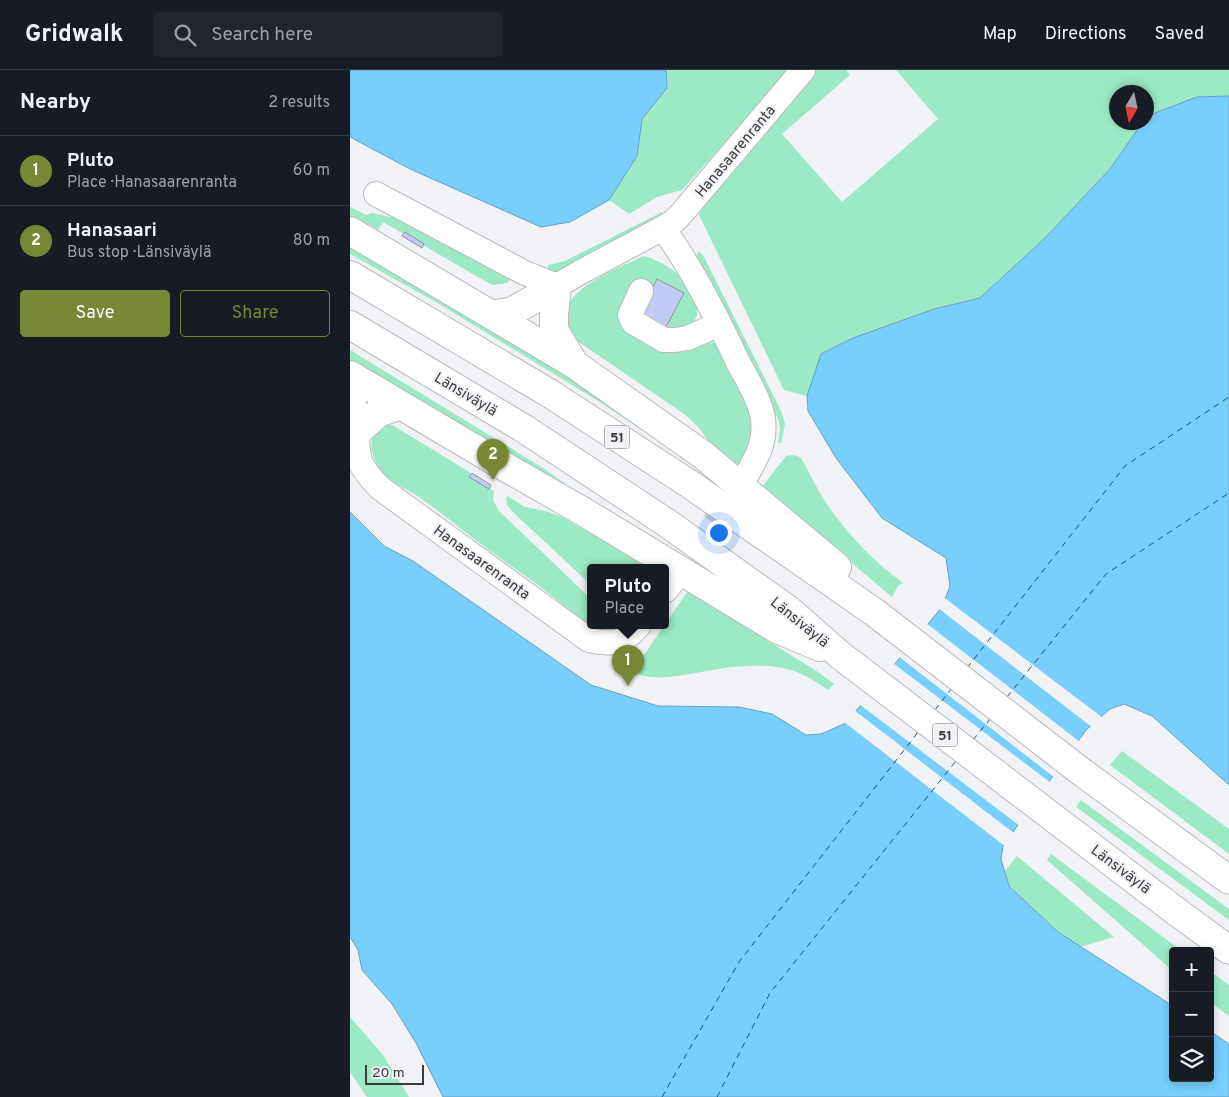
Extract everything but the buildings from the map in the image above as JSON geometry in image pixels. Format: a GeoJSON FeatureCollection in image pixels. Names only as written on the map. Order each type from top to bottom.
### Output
{"type":"FeatureCollection","features":[{"type":"Feature","properties":{"kind":"highway"},"geometry":{"type":"LineString","coordinates":[[350,231],[574,364],[703,455],[849,577],[874,612]]}},
{"type":"Feature","properties":{"kind":"highway","name":"51"},"geometry":{"type":"LineString","coordinates":[[350,275],[557,398],[688,483],[874,612],[1083,773],[1229,880]]}},
{"type":"Feature","properties":{"kind":"highway"},"geometry":{"type":"LineString","coordinates":[[492,314],[513,311],[557,286]]}},
{"type":"Feature","properties":{"kind":"highway"},"geometry":{"type":"LineString","coordinates":[[557,286],[554,330],[574,364]]}},
{"type":"Feature","properties":{"kind":"highway","name":"Länsiväylä"},"geometry":{"type":"LineString","coordinates":[[350,325],[523,428],[668,523],[790,611],[840,655],[1229,950]]}},
{"type":"Feature","properties":{"kind":"highway"},"geometry":{"type":"LineString","coordinates":[[350,375],[584,512],[777,629],[840,655]]}},
{"type":"Feature","properties":{"kind":"highway"},"geometry":{"type":"LineString","coordinates":[[350,391],[357,432]]}},
{"type":"Feature","properties":{"kind":"highway"},"geometry":{"type":"LineString","coordinates":[[357,432],[378,413],[401,405]]}},
{"type":"Feature","properties":{"kind":"street","name":"Hanasaarenranta"},"geometry":{"type":"LineString","coordinates":[[557,286],[673,222],[803,70]]}},
{"type":"Feature","properties":{"kind":"street"},"geometry":{"type":"LineString","coordinates":[[376,194],[525,273],[557,286]]}},
{"type":"Feature","properties":{"kind":"street"},"geometry":{"type":"LineString","coordinates":[[663,228],[686,262],[719,324],[756,398],[763,418],[760,452],[746,476]]}},
{"type":"Feature","properties":{"kind":"street"},"geometry":{"type":"LineString","coordinates":[[641,291],[630,315],[633,322],[664,340],[688,338],[719,324]]}},
{"type":"Feature","properties":{"kind":"street","name":"Hanasaarenranta"},"geometry":{"type":"LineString","coordinates":[[357,432],[357,452],[364,471],[380,488],[590,640],[607,644],[621,641],[636,629]]}},
{"type":"Feature","properties":{"kind":"green space"},"geometry":{"type":"Polygon","coordinates":[[[666,70],[790,70],[682,190],[657,197],[629,214],[609,200],[637,156],[642,119],[667,88],[666,70]]]}},
{"type":"Feature","properties":{"kind":"green space"},"geometry":{"type":"Polygon","coordinates":[[[817,70],[846,70],[850,75],[782,134],[842,202],[938,119],[896,70],[1229,70],[1229,96],[1197,97],[1154,113],[1154,85],[1109,85],[1109,130],[1137,130],[1110,169],[1045,238],[980,298],[934,309],[853,338],[821,354],[807,396],[784,390],[699,215],[702,207],[817,70]]]}},
{"type":"Feature","properties":{"kind":"green space"},"geometry":{"type":"Polygon","coordinates":[[[350,207],[366,215],[372,213],[408,221],[514,276],[507,283],[492,285],[383,222],[378,230],[363,221],[350,218],[350,207]]]}},
{"type":"Feature","properties":{"kind":"green space"},"geometry":{"type":"Polygon","coordinates":[[[662,212],[663,215],[568,267],[557,272],[548,270],[548,265],[565,261],[662,212]]]}},
{"type":"Feature","properties":{"kind":"green space"},"geometry":{"type":"Polygon","coordinates":[[[350,243],[554,362],[680,455],[598,401],[434,301],[350,254],[350,243]]]}},
{"type":"Feature","properties":{"kind":"green space"},"geometry":{"type":"Polygon","coordinates":[[[698,251],[703,255],[781,411],[785,424],[781,443],[778,443],[780,428],[778,419],[697,257],[698,251]]]}},
{"type":"Feature","properties":{"kind":"green space"},"geometry":{"type":"Polygon","coordinates":[[[644,256],[666,265],[684,280],[695,298],[698,309],[697,316],[693,324],[673,331],[666,327],[683,293],[653,287],[640,282],[622,325],[641,341],[658,348],[701,340],[711,341],[717,345],[719,352],[741,387],[751,412],[753,425],[752,441],[738,468],[710,443],[687,416],[573,338],[567,326],[565,312],[569,303],[577,294],[598,278],[644,256]]]}},
{"type":"Feature","properties":{"kind":"green space"},"geometry":{"type":"Polygon","coordinates":[[[350,350],[543,468],[578,493],[464,429],[350,360],[350,350]]]}},
{"type":"Feature","properties":{"kind":"green space"},"geometry":{"type":"Polygon","coordinates":[[[387,424],[394,426],[471,473],[469,477],[494,491],[493,500],[499,511],[587,595],[587,625],[581,622],[535,583],[422,499],[388,478],[379,468],[372,454],[372,440],[379,428],[387,424]]]}},
{"type":"Feature","properties":{"kind":"green space"},"geometry":{"type":"Polygon","coordinates":[[[786,456],[800,457],[823,498],[843,526],[865,551],[903,583],[898,586],[892,597],[762,487],[786,456]]]}},
{"type":"Feature","properties":{"kind":"green space"},"geometry":{"type":"Polygon","coordinates":[[[507,496],[525,507],[546,511],[562,517],[644,564],[587,564],[587,581],[512,511],[506,499],[507,496]]]}},
{"type":"Feature","properties":{"kind":"green space"},"geometry":{"type":"Polygon","coordinates":[[[688,591],[818,672],[834,684],[828,690],[812,679],[798,673],[770,666],[732,667],[667,677],[652,677],[638,674],[639,662],[662,629],[669,629],[669,619],[688,591]]]}},
{"type":"Feature","properties":{"kind":"green space"},"geometry":{"type":"Polygon","coordinates":[[[1122,751],[1229,829],[1229,854],[1110,765],[1122,751]]]}},
{"type":"Feature","properties":{"kind":"green space"},"geometry":{"type":"Polygon","coordinates":[[[1081,800],[1229,909],[1229,920],[1076,807],[1081,800]]]}},
{"type":"Feature","properties":{"kind":"green space"},"geometry":{"type":"Polygon","coordinates":[[[1051,854],[1177,947],[1169,947],[1169,967],[1047,860],[1051,854]]]}},
{"type":"Feature","properties":{"kind":"green space"},"geometry":{"type":"Polygon","coordinates":[[[1017,856],[1114,937],[1080,947],[1058,932],[1009,885],[1004,872],[1017,856]]]}},
{"type":"Feature","properties":{"kind":"green space"},"geometry":{"type":"Polygon","coordinates":[[[1214,974],[1229,985],[1229,1016],[1214,1005],[1214,974]]]}},
{"type":"Feature","properties":{"kind":"green space"},"geometry":{"type":"Polygon","coordinates":[[[350,1017],[383,1055],[409,1097],[367,1097],[350,1072],[350,1017]]]}},
{"type":"Feature","properties":{"kind":"water"},"geometry":{"type":"Polygon","coordinates":[[[350,70],[666,70],[667,88],[642,119],[637,156],[609,200],[570,222],[541,227],[410,169],[350,137],[350,70]]]}},
{"type":"Feature","properties":{"kind":"water"},"geometry":{"type":"Polygon","coordinates":[[[1229,96],[1229,785],[1152,716],[1124,704],[1110,709],[1086,730],[1003,846],[1001,859],[1009,886],[1058,932],[1169,1003],[1169,1082],[1214,1082],[1214,1034],[1229,1044],[1229,1097],[443,1097],[416,1043],[392,1004],[362,970],[358,950],[350,937],[350,512],[384,546],[413,561],[591,685],[658,706],[739,707],[772,714],[806,735],[821,734],[846,723],[942,607],[950,586],[946,558],[882,518],[836,458],[808,411],[807,396],[821,354],[853,338],[934,309],[980,298],[1045,238],[1110,169],[1137,130],[1154,130],[1154,113],[1197,97],[1229,96]]]}},
{"type":"Feature","properties":{"kind":"pier"},"geometry":{"type":"Polygon","coordinates":[[[944,598],[1103,718],[1093,728],[938,608],[944,598]]]}},
{"type":"Feature","properties":{"kind":"pier"},"geometry":{"type":"Polygon","coordinates":[[[926,623],[1080,742],[1055,778],[898,656],[926,623]]]}},
{"type":"Feature","properties":{"kind":"pier"},"geometry":{"type":"Polygon","coordinates":[[[893,663],[1051,783],[1020,826],[859,704],[893,663]]]}},
{"type":"Feature","properties":{"kind":"pier"},"geometry":{"type":"Polygon","coordinates":[[[854,710],[1015,834],[1006,847],[844,722],[854,710]]]}},
{"type":"Feature","properties":{"kind":"ferry route"},"geometry":{"type":"LineString","coordinates":[[967,668],[1125,466],[1229,397]]}},
{"type":"Feature","properties":{"kind":"ferry route"},"geometry":{"type":"LineString","coordinates":[[1007,697],[1106,574],[1229,493]]}},
{"type":"Feature","properties":{"kind":"ferry route"},"geometry":{"type":"LineString","coordinates":[[935,710],[951,689]]}},
{"type":"Feature","properties":{"kind":"ferry route"},"geometry":{"type":"LineString","coordinates":[[973,740],[991,718]]}},
{"type":"Feature","properties":{"kind":"ferry route"},"geometry":{"type":"LineString","coordinates":[[662,1097],[739,962],[919,731]]}},
{"type":"Feature","properties":{"kind":"ferry route"},"geometry":{"type":"LineString","coordinates":[[717,1097],[770,993],[956,761]]}},
{"type":"Feature","properties":{"kind":"tunnel"},"geometry":{"type":"LineString","coordinates":[[672,582],[734,494]]}},
{"type":"Feature","properties":{"kind":"place","name":"Hanasaari"},"geometry":{"type":"Point","coordinates":[493,480]}},
{"type":"Feature","properties":{"kind":"place","name":"Pluto"},"geometry":{"type":"Point","coordinates":[628,686]}}]}
